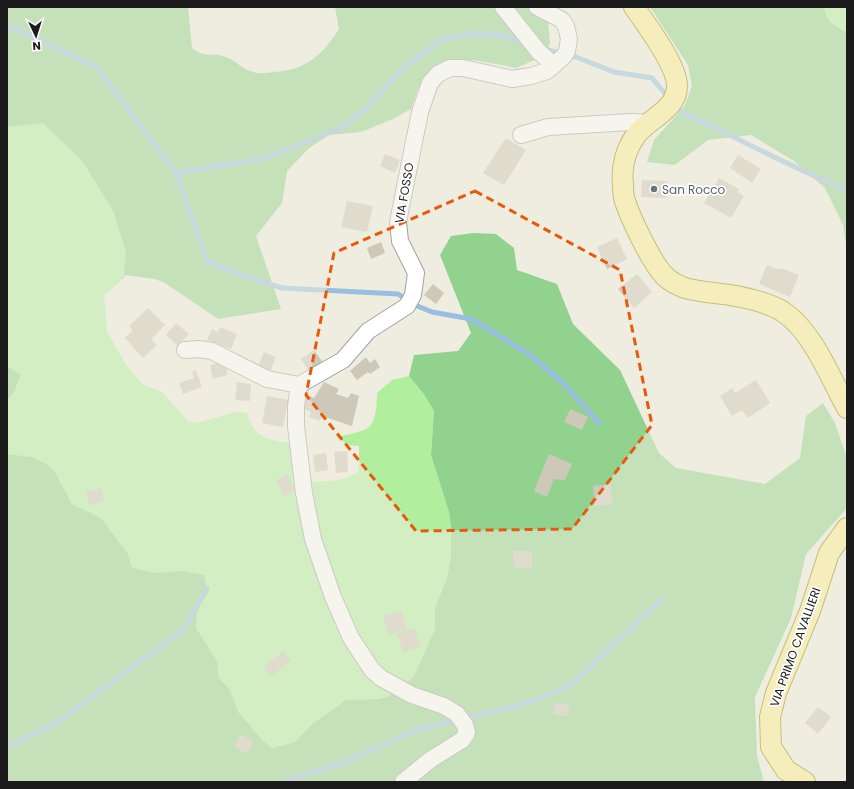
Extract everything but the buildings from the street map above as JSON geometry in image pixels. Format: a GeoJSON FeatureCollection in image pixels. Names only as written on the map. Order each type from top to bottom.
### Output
{"type":"FeatureCollection","features":[{"type":"Feature","properties":{"kind":"main road"},"geometry":{"type":"LineString","coordinates":[[634,7],[658,42],[675,77],[677,85],[676,96],[667,109],[648,123],[636,136],[626,155],[622,174],[624,202],[653,258],[666,278],[685,288],[766,303],[782,311],[802,329],[847,408]]}},
{"type":"Feature","properties":{"kind":"main road","name":"VIA PRIMO CAVALLIERI"},"geometry":{"type":"LineString","coordinates":[[805,782],[786,770],[771,747],[770,717],[776,693],[810,611],[829,553],[847,528]]}},
{"type":"Feature","properties":{"kind":"street"},"geometry":{"type":"LineString","coordinates":[[503,7],[539,52],[554,65]]}},
{"type":"Feature","properties":{"kind":"street","name":"VIA FOSSO"},"geometry":{"type":"LineString","coordinates":[[299,385],[343,360],[368,332],[407,306],[413,295],[416,273],[400,241],[398,222],[420,112],[427,90],[433,78],[444,70],[457,67],[512,79],[521,79],[540,74],[554,65],[567,51],[569,39],[568,32],[562,20],[537,7]]}},
{"type":"Feature","properties":{"kind":"street"},"geometry":{"type":"LineString","coordinates":[[521,135],[548,127],[631,122],[648,123]]}},
{"type":"Feature","properties":{"kind":"street"},"geometry":{"type":"LineString","coordinates":[[185,350],[199,349],[212,351],[267,379],[299,385],[296,406],[296,426],[304,493],[313,539],[333,597],[351,638],[372,670],[381,678],[412,695],[450,710],[456,714],[465,725],[467,733],[462,740],[430,760],[403,782]]}},
{"type":"Feature","properties":{"kind":"highlighted area"},"geometry":{"type":"Polygon","coordinates":[[[475,191],[620,270],[652,425],[572,529],[416,531],[306,395],[334,253],[475,191]]]}},
{"type":"Feature","properties":{"kind":"green space"},"geometry":{"type":"Polygon","coordinates":[[[7,7],[188,7],[192,48],[201,53],[227,57],[249,71],[255,73],[269,73],[296,68],[320,54],[339,29],[335,7],[555,7],[548,21],[550,42],[547,52],[537,59],[516,68],[474,60],[443,64],[418,88],[411,109],[393,119],[361,132],[329,135],[309,148],[287,171],[282,203],[256,236],[281,309],[218,319],[165,283],[155,279],[125,275],[123,279],[126,253],[114,213],[83,162],[43,123],[7,127],[7,7]]]}},
{"type":"Feature","properties":{"kind":"green space"},"geometry":{"type":"Polygon","coordinates":[[[650,7],[824,7],[829,20],[847,32],[847,251],[843,225],[825,188],[794,161],[751,135],[708,140],[675,165],[647,162],[654,140],[684,107],[692,86],[688,65],[650,7]]]}},
{"type":"Feature","properties":{"kind":"green space"},"geometry":{"type":"Polygon","coordinates":[[[824,7],[847,7],[847,32],[829,20],[824,7]]]}},
{"type":"Feature","properties":{"kind":"green space"},"geometry":{"type":"Polygon","coordinates":[[[43,123],[83,162],[114,213],[126,253],[123,279],[104,295],[107,332],[127,366],[142,384],[162,392],[188,421],[197,423],[235,412],[247,413],[254,429],[259,434],[270,439],[294,444],[309,482],[342,479],[354,475],[359,471],[359,446],[347,445],[335,437],[356,433],[369,427],[375,415],[377,393],[392,380],[409,376],[423,393],[434,411],[431,455],[449,512],[451,528],[451,558],[447,578],[435,608],[435,629],[414,676],[389,696],[379,699],[346,700],[312,724],[295,742],[272,748],[263,741],[239,713],[229,689],[219,678],[217,661],[196,628],[197,614],[207,588],[182,571],[155,573],[132,568],[128,554],[101,518],[72,504],[55,472],[32,457],[7,454],[7,400],[13,394],[21,375],[7,366],[7,127],[43,123]]]}},
{"type":"Feature","properties":{"kind":"green space"},"geometry":{"type":"Polygon","coordinates":[[[473,233],[496,234],[514,248],[517,270],[557,284],[573,324],[620,370],[659,453],[676,468],[765,484],[800,458],[806,416],[823,403],[835,423],[847,458],[847,508],[806,554],[791,618],[755,697],[757,756],[764,782],[7,782],[7,454],[32,457],[46,464],[55,472],[72,504],[101,518],[128,554],[132,568],[155,573],[182,571],[204,575],[207,588],[197,614],[196,628],[217,661],[219,678],[229,689],[239,713],[263,741],[272,748],[295,742],[312,724],[346,700],[379,699],[389,696],[414,676],[435,629],[435,608],[447,578],[451,558],[451,528],[449,512],[431,455],[434,411],[423,393],[409,376],[414,355],[458,351],[471,333],[440,255],[451,236],[473,233]]]}},
{"type":"Feature","properties":{"kind":"green space"},"geometry":{"type":"Polygon","coordinates":[[[7,366],[21,375],[13,394],[7,400],[7,366]]]}},
{"type":"Feature","properties":{"kind":"waterway"},"geometry":{"type":"LineString","coordinates":[[7,25],[97,67],[176,173],[207,261],[232,272],[282,288],[398,294],[415,305],[432,312],[471,319],[529,354],[563,383],[599,423]]}},
{"type":"Feature","properties":{"kind":"waterway"},"geometry":{"type":"LineString","coordinates":[[176,173],[266,158],[339,129],[365,110],[400,71],[442,39],[478,33],[500,35],[525,43]]}},
{"type":"Feature","properties":{"kind":"waterway"},"geometry":{"type":"LineString","coordinates":[[544,49],[576,57],[614,72],[652,78],[668,97]]}},
{"type":"Feature","properties":{"kind":"waterway"},"geometry":{"type":"LineString","coordinates":[[675,105],[692,117],[847,191]]}},
{"type":"Feature","properties":{"kind":"waterway"},"geometry":{"type":"LineString","coordinates":[[7,747],[56,723],[182,631],[207,589]]}},
{"type":"Feature","properties":{"kind":"waterway"},"geometry":{"type":"LineString","coordinates":[[285,782],[304,774],[339,765],[416,730],[528,703],[571,685],[661,600]]}},
{"type":"Feature","properties":{"kind":"place","name":"San Rocco"},"geometry":{"type":"Point","coordinates":[654,189]}}]}
